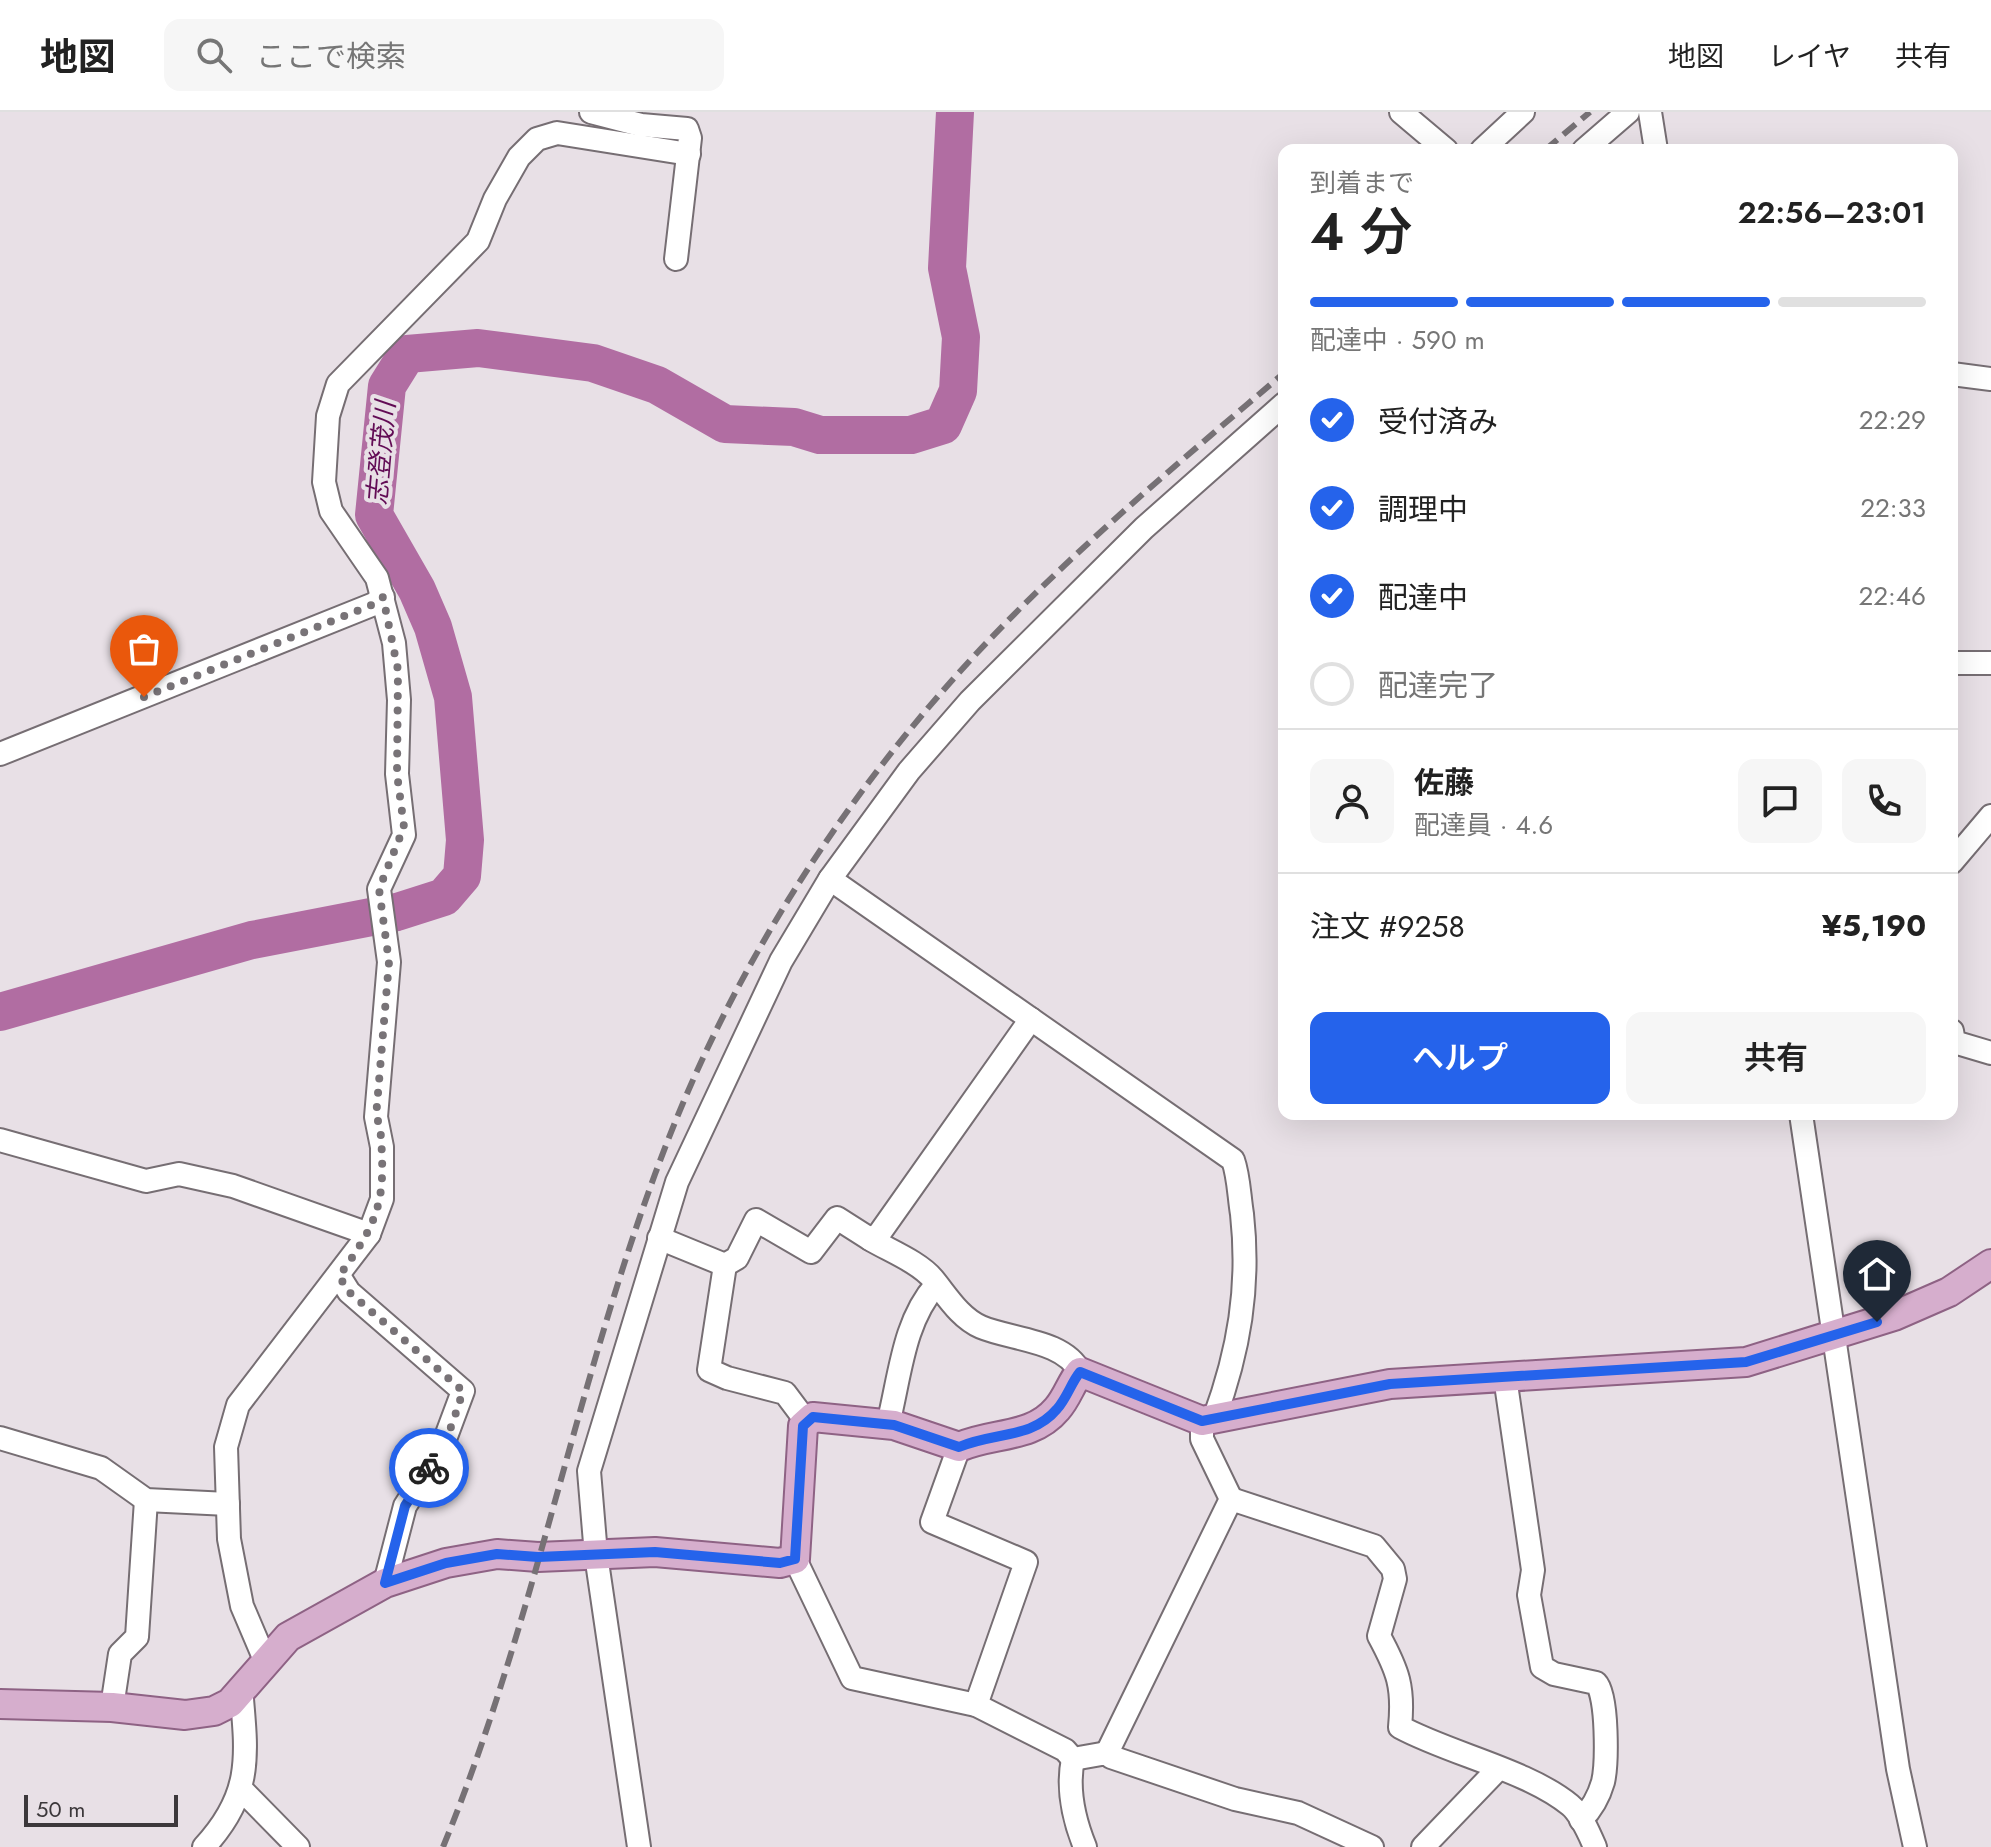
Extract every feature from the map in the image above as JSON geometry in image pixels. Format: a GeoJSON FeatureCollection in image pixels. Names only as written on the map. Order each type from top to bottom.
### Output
{"type":"FeatureCollection","features":[{"type":"Feature","properties":{"kind":"main road"},"geometry":{"type":"LineString","coordinates":[[0,1704],[112,1707],[200,1714],[230,1703],[288,1637],[385,1583],[446,1563],[497,1554],[655,1552],[780,1563],[795,1559],[806,1421],[823,1415],[888,1424],[959,1447],[982,1437],[1024,1432],[1037,1425],[1060,1406],[1080,1372],[1208,1420],[1390,1384],[1746,1362],[1915,1308],[1949,1292],[1991,1264]]}},
{"type":"Feature","properties":{"kind":"street"},"geometry":{"type":"LineString","coordinates":[[591,112],[641,125],[687,129],[689,154],[676,259]]}},
{"type":"Feature","properties":{"kind":"street"},"geometry":{"type":"LineString","coordinates":[[1401,112],[1439,144]]}},
{"type":"Feature","properties":{"kind":"street"},"geometry":{"type":"LineString","coordinates":[[1488,144],[1523,112]]}},
{"type":"Feature","properties":{"kind":"street"},"geometry":{"type":"LineString","coordinates":[[1591,144],[1628,112]]}},
{"type":"Feature","properties":{"kind":"street"},"geometry":{"type":"LineString","coordinates":[[1650,112],[1655,144]]}},
{"type":"Feature","properties":{"kind":"street"},"geometry":{"type":"LineString","coordinates":[[265,1660],[242,1606],[229,1539],[226,1447],[233,1416],[247,1392],[369,1234],[383,1187],[380,1125],[376,1117],[388,985],[386,933],[379,889],[404,827],[397,774],[398,670],[383,597],[372,568],[337,523],[326,495],[325,438],[332,397],[338,384],[478,241],[503,184],[519,157],[537,139],[557,133],[689,154]]}},
{"type":"Feature","properties":{"kind":"street"},"geometry":{"type":"LineString","coordinates":[[1958,375],[1991,379]]}},
{"type":"Feature","properties":{"kind":"street"},"geometry":{"type":"LineString","coordinates":[[639,1847],[596,1555],[589,1471],[677,1182],[781,961],[830,879],[909,771],[970,701],[1144,528],[1278,409]]}},
{"type":"Feature","properties":{"kind":"street"},"geometry":{"type":"LineString","coordinates":[[0,754],[374,604],[383,597]]}},
{"type":"Feature","properties":{"kind":"street"},"geometry":{"type":"LineString","coordinates":[[1958,663],[1991,663]]}},
{"type":"Feature","properties":{"kind":"street"},"geometry":{"type":"LineString","coordinates":[[1958,855],[1991,816]]}},
{"type":"Feature","properties":{"kind":"street"},"geometry":{"type":"LineString","coordinates":[[830,879],[1233,1160],[1246,1257],[1246,1283],[1238,1342],[1202,1439],[1231,1499],[1374,1546],[1393,1569],[1395,1579],[1379,1636],[1400,1678],[1403,1697],[1400,1727],[1432,1744],[1498,1769],[1571,1805],[1595,1847]]}},
{"type":"Feature","properties":{"kind":"street"},"geometry":{"type":"LineString","coordinates":[[870,1239],[879,1234],[1031,1019]]}},
{"type":"Feature","properties":{"kind":"street"},"geometry":{"type":"LineString","coordinates":[[1958,1043],[1991,1053]]}},
{"type":"Feature","properties":{"kind":"street"},"geometry":{"type":"LineString","coordinates":[[1802,1120],[1898,1769],[1915,1847]]}},
{"type":"Feature","properties":{"kind":"street"},"geometry":{"type":"LineString","coordinates":[[0,1140],[146,1181],[179,1174],[233,1186],[369,1234]]}},
{"type":"Feature","properties":{"kind":"street"},"geometry":{"type":"LineString","coordinates":[[725,1265],[737,1258],[756,1220],[811,1252],[837,1218],[932,1277],[936,1285],[978,1326],[1060,1352],[1074,1361],[1080,1372]]}},
{"type":"Feature","properties":{"kind":"street"},"geometry":{"type":"LineString","coordinates":[[659,1238],[725,1265]]}},
{"type":"Feature","properties":{"kind":"street"},"geometry":{"type":"LineString","coordinates":[[725,1265],[709,1370],[727,1378],[785,1393],[806,1421]]}},
{"type":"Feature","properties":{"kind":"street"},"geometry":{"type":"LineString","coordinates":[[339,1276],[349,1292],[463,1391],[441,1450],[405,1506],[385,1583]]}},
{"type":"Feature","properties":{"kind":"street"},"geometry":{"type":"LineString","coordinates":[[888,1424],[912,1321],[920,1303],[936,1285]]}},
{"type":"Feature","properties":{"kind":"street"},"geometry":{"type":"LineString","coordinates":[[1505,1377],[1533,1570],[1529,1595],[1539,1661],[1549,1672],[1596,1683],[1603,1695],[1605,1772],[1589,1811],[1581,1820]]}},
{"type":"Feature","properties":{"kind":"street"},"geometry":{"type":"LineString","coordinates":[[0,1438],[101,1468],[146,1500],[228,1504]]}},
{"type":"Feature","properties":{"kind":"street"},"geometry":{"type":"LineString","coordinates":[[959,1447],[932,1522],[1026,1562],[976,1705]]}},
{"type":"Feature","properties":{"kind":"street"},"geometry":{"type":"LineString","coordinates":[[1107,1753],[1231,1499]]}},
{"type":"Feature","properties":{"kind":"street"},"geometry":{"type":"LineString","coordinates":[[112,1707],[120,1654],[137,1637],[146,1500]]}},
{"type":"Feature","properties":{"kind":"street"},"geometry":{"type":"LineString","coordinates":[[795,1559],[852,1678],[976,1705],[1065,1750],[1073,1759]]}},
{"type":"Feature","properties":{"kind":"street"},"geometry":{"type":"LineString","coordinates":[[204,1847],[217,1833],[242,1790],[246,1751],[241,1688]]}},
{"type":"Feature","properties":{"kind":"street"},"geometry":{"type":"LineString","coordinates":[[1073,1759],[1107,1753]]}},
{"type":"Feature","properties":{"kind":"street"},"geometry":{"type":"LineString","coordinates":[[1107,1753],[1111,1757],[1235,1799],[1298,1813],[1372,1847]]}},
{"type":"Feature","properties":{"kind":"street"},"geometry":{"type":"LineString","coordinates":[[1073,1759],[1069,1776],[1077,1827],[1085,1847]]}},
{"type":"Feature","properties":{"kind":"street"},"geometry":{"type":"LineString","coordinates":[[1423,1847],[1498,1769]]}},
{"type":"Feature","properties":{"kind":"street"},"geometry":{"type":"LineString","coordinates":[[242,1790],[298,1847]]}},
{"type":"Feature","properties":{"kind":"waterway","name":"志登茂川"},"geometry":{"type":"LineString","coordinates":[[0,1012],[252,940],[397,912],[444,897],[462,876],[465,840],[453,697],[433,627],[417,590],[374,515],[387,386],[407,354],[478,348],[593,363],[657,385],[725,424],[794,427],[820,435],[911,435],[943,425],[958,391],[961,337],[947,268],[955,112]]}},
{"type":"Feature","properties":{"kind":"railway"},"geometry":{"type":"LineString","coordinates":[[1552,144],[1590,112]]}},
{"type":"Feature","properties":{"kind":"railway"},"geometry":{"type":"LineString","coordinates":[[443,1847],[505,1672],[636,1227],[701,1063],[779,914],[874,775],[983,646],[1101,532],[1278,378]]}},
{"type":"Feature","properties":{"kind":"way so far"},"geometry":{"type":"LineString","coordinates":[[144,697],[374,604],[383,597],[398,670],[397,774],[404,827],[404,835],[392,855],[393,860],[379,889],[389,962],[376,1117],[380,1125],[383,1187],[382,1199],[369,1234],[339,1276],[349,1292],[463,1391],[441,1450],[429,1468]]}},
{"type":"Feature","properties":{"kind":"route"},"geometry":{"type":"LineString","coordinates":[[429,1468],[405,1506],[385,1583],[446,1563],[497,1554],[538,1557],[655,1552],[780,1563],[795,1559],[803,1426],[813,1417],[823,1415],[894,1425],[959,1447],[993,1434],[1024,1432],[1049,1418],[1060,1406],[1070,1384],[1080,1372],[1099,1377],[1202,1421],[1390,1384],[1746,1362],[1877,1322]]}}]}
